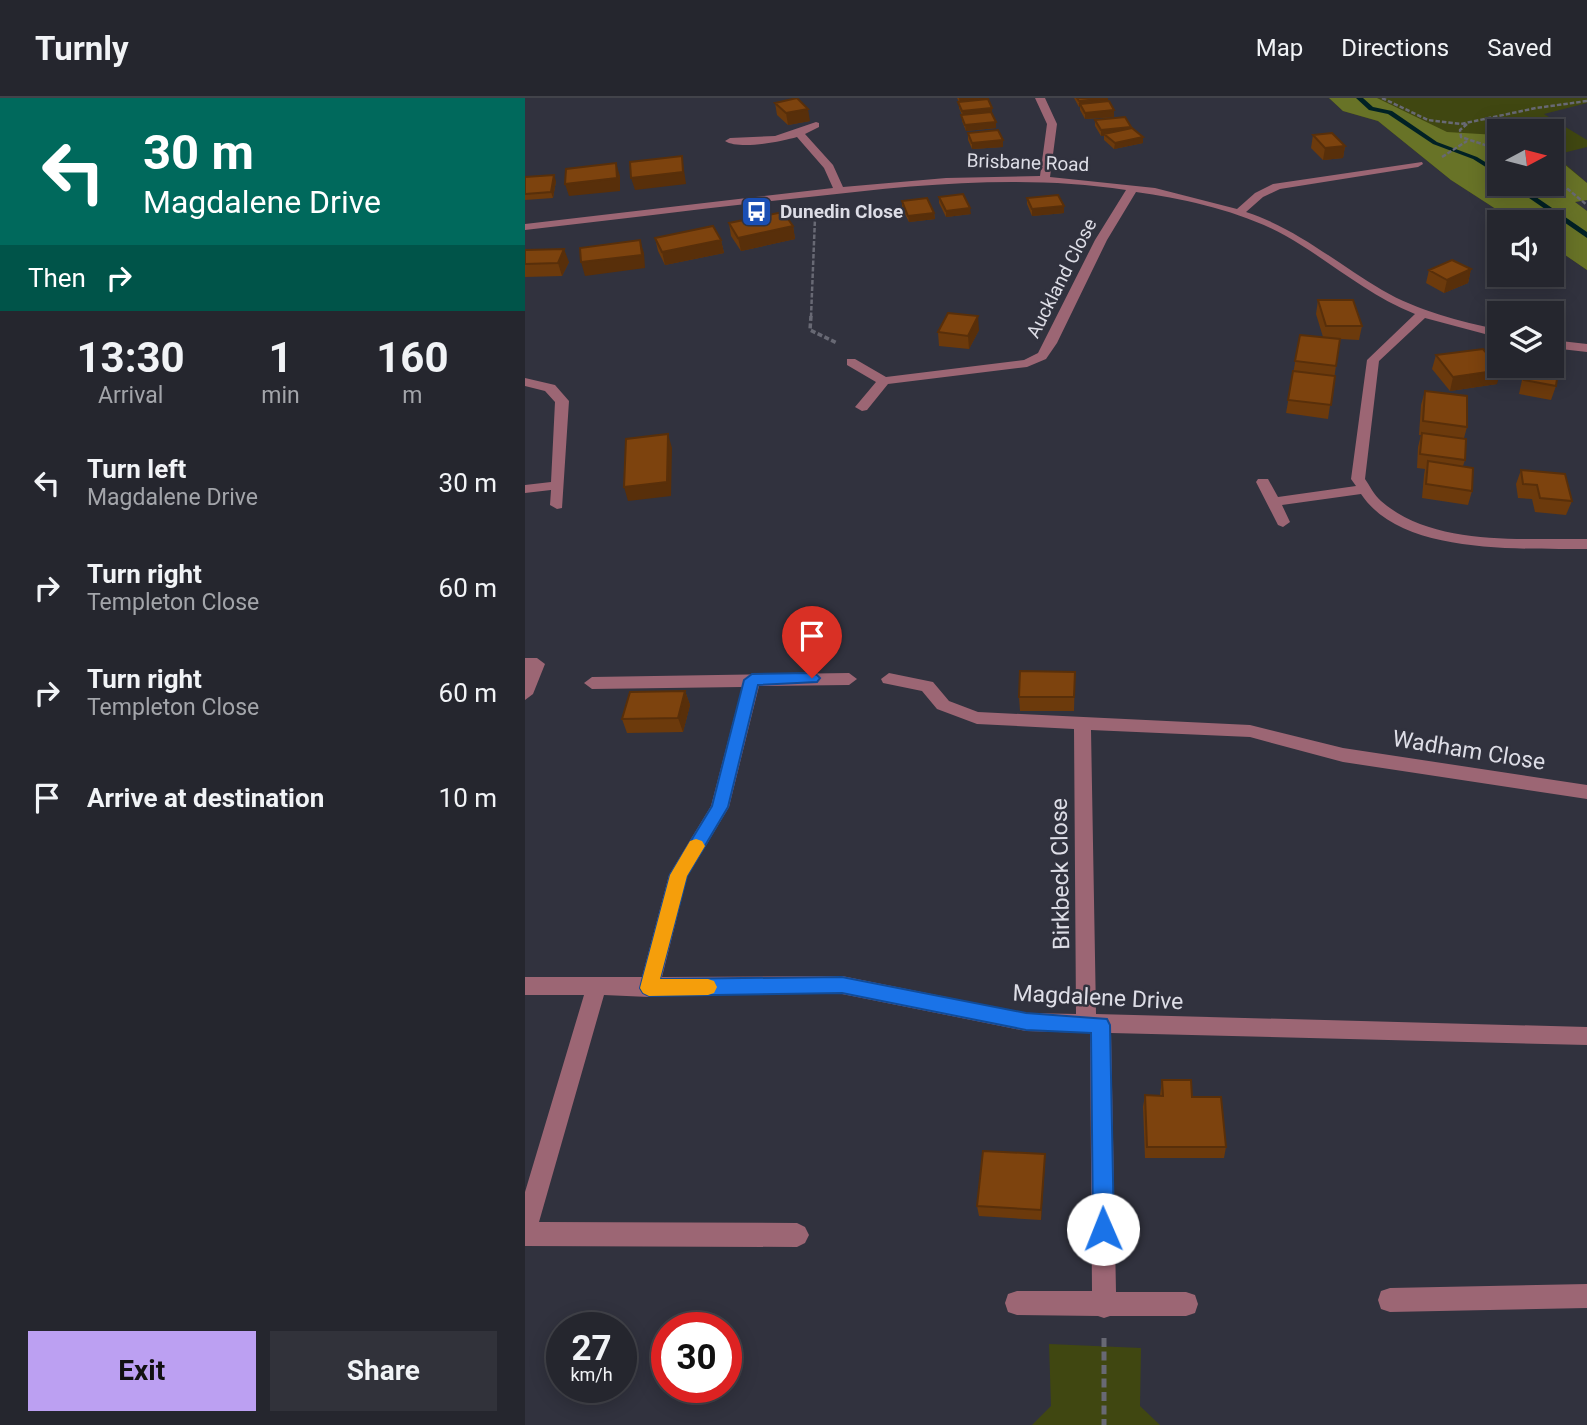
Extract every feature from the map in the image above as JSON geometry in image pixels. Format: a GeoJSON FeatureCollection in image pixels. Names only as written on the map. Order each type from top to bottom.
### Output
{"type":"FeatureCollection","features":[{"type":"Feature","properties":{"kind":"street"},"geometry":{"type":"LineString","coordinates":[[1040,98],[1052,124],[1045,178]]}},
{"type":"Feature","properties":{"kind":"street"},"geometry":{"type":"LineString","coordinates":[[730,141],[800,135],[816,125]]}},
{"type":"Feature","properties":{"kind":"street"},"geometry":{"type":"LineString","coordinates":[[800,135],[829,167],[839,190]]}},
{"type":"Feature","properties":{"kind":"street"},"geometry":{"type":"LineString","coordinates":[[1379,156],[1391,168]]}},
{"type":"Feature","properties":{"kind":"street"},"geometry":{"type":"LineString","coordinates":[[1239,213],[1259,195],[1277,186],[1418,164]]}},
{"type":"Feature","properties":{"kind":"street","name":"Brisbane Road"},"geometry":{"type":"LineString","coordinates":[[525,227],[955,178],[1045,178],[1132,189],[1239,213],[1289,233],[1372,289],[1423,313],[1487,330]]}},
{"type":"Feature","properties":{"kind":"street","name":"Auckland Close"},"geometry":{"type":"LineString","coordinates":[[884,381],[1027,363],[1042,356],[1051,344],[1101,240],[1132,189]]}},
{"type":"Feature","properties":{"kind":"street"},"geometry":{"type":"LineString","coordinates":[[1423,313],[1373,360],[1358,479],[1362,490],[1391,516],[1439,535],[1468,539],[1587,544]]}},
{"type":"Feature","properties":{"kind":"street"},"geometry":{"type":"LineString","coordinates":[[1564,345],[1587,348]]}},
{"type":"Feature","properties":{"kind":"street"},"geometry":{"type":"LineString","coordinates":[[851,362],[884,381],[862,407]]}},
{"type":"Feature","properties":{"kind":"street"},"geometry":{"type":"LineString","coordinates":[[525,382],[549,388],[562,401],[557,505]]}},
{"type":"Feature","properties":{"kind":"street"},"geometry":{"type":"LineString","coordinates":[[1262,482],[1283,522]]}},
{"type":"Feature","properties":{"kind":"street"},"geometry":{"type":"LineString","coordinates":[[525,489],[558,485]]}},
{"type":"Feature","properties":{"kind":"street"},"geometry":{"type":"LineString","coordinates":[[1274,502],[1362,490]]}},
{"type":"Feature","properties":{"kind":"street"},"geometry":{"type":"LineString","coordinates":[[525,664],[537,663],[525,694]]}},
{"type":"Feature","properties":{"kind":"street"},"geometry":{"type":"LineString","coordinates":[[592,683],[849,679]]}},
{"type":"Feature","properties":{"kind":"street"},"geometry":{"type":"LineString","coordinates":[[889,679],[927,686],[943,705],[977,718],[1082,724]]}},
{"type":"Feature","properties":{"kind":"street"},"geometry":{"type":"LineString","coordinates":[[649,988],[678,875],[720,807],[752,680]]}},
{"type":"Feature","properties":{"kind":"street","name":"Wadham Close"},"geometry":{"type":"LineString","coordinates":[[1082,724],[1250,731],[1343,755],[1587,792]]}},
{"type":"Feature","properties":{"kind":"street","name":"Birkbeck Close"},"geometry":{"type":"LineString","coordinates":[[1082,724],[1104,1306]]}},
{"type":"Feature","properties":{"kind":"street","name":"Magdalene Drive"},"geometry":{"type":"LineString","coordinates":[[525,986],[649,988],[842,985],[1026,1022],[1587,1036]]}},
{"type":"Feature","properties":{"kind":"street"},"geometry":{"type":"LineString","coordinates":[[596,987],[525,1233],[797,1235]]}},
{"type":"Feature","properties":{"kind":"street"},"geometry":{"type":"LineString","coordinates":[[1390,1300],[1587,1296]]}},
{"type":"Feature","properties":{"kind":"street"},"geometry":{"type":"LineString","coordinates":[[1017,1303],[1104,1306],[1185,1304]]}},
{"type":"Feature","properties":{"kind":"path"},"geometry":{"type":"LineString","coordinates":[[1382,98],[1439,123],[1468,123],[1536,108],[1587,101]]}},
{"type":"Feature","properties":{"kind":"path"},"geometry":{"type":"LineString","coordinates":[[1468,123],[1459,134],[1468,141],[1487,146]]}},
{"type":"Feature","properties":{"kind":"path"},"geometry":{"type":"LineString","coordinates":[[1452,153],[1468,141]]}},
{"type":"Feature","properties":{"kind":"path"},"geometry":{"type":"LineString","coordinates":[[1565,187],[1587,205]]}},
{"type":"Feature","properties":{"kind":"path"},"geometry":{"type":"LineString","coordinates":[[816,193],[810,330],[848,348],[851,362]]}},
{"type":"Feature","properties":{"kind":"path"},"geometry":{"type":"LineString","coordinates":[[1104,1306],[1104,1425]]}},
{"type":"Feature","properties":{"kind":"green space"},"geometry":{"type":"Polygon","coordinates":[[[1329,98],[1587,98],[1587,103],[1544,114],[1552,119],[1487,119],[1487,196],[1565,196],[1565,164],[1587,183],[1587,200],[1575,202],[1587,211],[1587,270],[1564,254],[1564,210],[1497,210],[1451,180],[1378,121],[1343,111],[1329,98]]]}},
{"type":"Feature","properties":{"kind":"green space"},"geometry":{"type":"Polygon","coordinates":[[[1329,98],[1377,98],[1447,132],[1487,134],[1487,196],[1565,196],[1565,165],[1587,183],[1587,200],[1575,202],[1587,211],[1587,270],[1564,254],[1564,210],[1497,210],[1451,180],[1378,121],[1343,111],[1329,98]]]}},
{"type":"Feature","properties":{"kind":"green space"},"geometry":{"type":"Polygon","coordinates":[[[1565,127],[1587,140],[1587,147],[1565,152],[1565,127]]]}},
{"type":"Feature","properties":{"kind":"green space"},"geometry":{"type":"Polygon","coordinates":[[[1049,1344],[1141,1348],[1140,1406],[1160,1425],[1032,1425],[1051,1406],[1049,1344]]]}},
{"type":"Feature","properties":{"kind":"building"},"geometry":{"type":"Polygon","coordinates":[[[797,98],[808,109],[786,113],[775,103],[797,98]]]}},
{"type":"Feature","properties":{"kind":"building"},"geometry":{"type":"Polygon","coordinates":[[[1077,98],[1108,98],[1079,101],[1077,98]]]}},
{"type":"Feature","properties":{"kind":"building"},"geometry":{"type":"Polygon","coordinates":[[[988,99],[992,108],[962,111],[958,102],[988,99]]]}},
{"type":"Feature","properties":{"kind":"building"},"geometry":{"type":"Polygon","coordinates":[[[1109,101],[1114,110],[1085,113],[1080,104],[1109,101]]]}},
{"type":"Feature","properties":{"kind":"building"},"geometry":{"type":"Polygon","coordinates":[[[991,112],[996,122],[965,125],[961,115],[991,112]]]}},
{"type":"Feature","properties":{"kind":"building"},"geometry":{"type":"Polygon","coordinates":[[[1125,117],[1131,127],[1101,130],[1095,120],[1125,117]]]}},
{"type":"Feature","properties":{"kind":"building"},"geometry":{"type":"Polygon","coordinates":[[[1132,128],[1143,137],[1115,143],[1104,134],[1132,128]]]}},
{"type":"Feature","properties":{"kind":"building"},"geometry":{"type":"Polygon","coordinates":[[[998,130],[1003,140],[972,143],[968,133],[998,130]]]}},
{"type":"Feature","properties":{"kind":"building"},"geometry":{"type":"Polygon","coordinates":[[[1332,133],[1345,146],[1325,148],[1313,135],[1332,133]]]}},
{"type":"Feature","properties":{"kind":"building"},"geometry":{"type":"Polygon","coordinates":[[[682,156],[683,172],[631,178],[630,162],[682,156]]]}},
{"type":"Feature","properties":{"kind":"building"},"geometry":{"type":"Polygon","coordinates":[[[616,163],[617,178],[565,184],[566,169],[616,163]]]}},
{"type":"Feature","properties":{"kind":"building"},"geometry":{"type":"Polygon","coordinates":[[[554,175],[551,192],[525,194],[525,177],[554,175]]]}},
{"type":"Feature","properties":{"kind":"building"},"geometry":{"type":"Polygon","coordinates":[[[963,194],[970,208],[946,211],[939,197],[963,194]]]}},
{"type":"Feature","properties":{"kind":"building"},"geometry":{"type":"Polygon","coordinates":[[[1058,195],[1064,206],[1032,209],[1027,198],[1058,195]]]}},
{"type":"Feature","properties":{"kind":"building"},"geometry":{"type":"Polygon","coordinates":[[[927,198],[934,213],[908,216],[902,201],[927,198]]]}},
{"type":"Feature","properties":{"kind":"building"},"geometry":{"type":"Polygon","coordinates":[[[783,212],[793,226],[738,238],[729,223],[783,212]]]}},
{"type":"Feature","properties":{"kind":"building"},"geometry":{"type":"Polygon","coordinates":[[[713,226],[721,240],[662,252],[655,238],[713,226]]]}},
{"type":"Feature","properties":{"kind":"building"},"geometry":{"type":"Polygon","coordinates":[[[640,240],[642,255],[581,262],[580,248],[640,240]]]}},
{"type":"Feature","properties":{"kind":"building"},"geometry":{"type":"Polygon","coordinates":[[[564,249],[558,263],[525,264],[525,250],[564,249]]]}},
{"type":"Feature","properties":{"kind":"building"},"geometry":{"type":"Polygon","coordinates":[[[1452,260],[1471,269],[1447,280],[1429,270],[1452,260]]]}},
{"type":"Feature","properties":{"kind":"building"},"geometry":{"type":"Polygon","coordinates":[[[1318,300],[1353,300],[1362,326],[1326,326],[1318,300]]]}},
{"type":"Feature","properties":{"kind":"building"},"geometry":{"type":"Polygon","coordinates":[[[948,313],[978,316],[968,336],[938,332],[948,313]]]}},
{"type":"Feature","properties":{"kind":"building"},"geometry":{"type":"Polygon","coordinates":[[[1300,335],[1340,339],[1336,366],[1295,361],[1300,335]]]}},
{"type":"Feature","properties":{"kind":"building"},"geometry":{"type":"Polygon","coordinates":[[[1483,349],[1487,354],[1487,372],[1453,377],[1436,355],[1483,349]]]}},
{"type":"Feature","properties":{"kind":"building"},"geometry":{"type":"Polygon","coordinates":[[[1293,371],[1335,376],[1331,405],[1288,400],[1293,371]]]}},
{"type":"Feature","properties":{"kind":"building"},"geometry":{"type":"Polygon","coordinates":[[[1524,378],[1557,378],[1556,386],[1524,378]]]}},
{"type":"Feature","properties":{"kind":"building"},"geometry":{"type":"Polygon","coordinates":[[[1425,391],[1467,396],[1467,427],[1423,421],[1425,391]]]}},
{"type":"Feature","properties":{"kind":"building"},"geometry":{"type":"Polygon","coordinates":[[[1422,433],[1466,439],[1465,460],[1420,454],[1422,433]]]}},
{"type":"Feature","properties":{"kind":"building"},"geometry":{"type":"Polygon","coordinates":[[[668,434],[667,482],[624,487],[626,439],[668,434]]]}},
{"type":"Feature","properties":{"kind":"building"},"geometry":{"type":"Polygon","coordinates":[[[1428,461],[1473,468],[1472,491],[1426,484],[1428,461]]]}},
{"type":"Feature","properties":{"kind":"building"},"geometry":{"type":"Polygon","coordinates":[[[1521,470],[1565,474],[1572,501],[1540,498],[1537,485],[1523,484],[1521,470]]]}},
{"type":"Feature","properties":{"kind":"building"},"geometry":{"type":"Polygon","coordinates":[[[1020,671],[1075,672],[1074,697],[1019,697],[1020,671]]]}},
{"type":"Feature","properties":{"kind":"building"},"geometry":{"type":"Polygon","coordinates":[[[685,691],[678,718],[622,719],[630,692],[685,691]]]}},
{"type":"Feature","properties":{"kind":"building"},"geometry":{"type":"Polygon","coordinates":[[[1162,1080],[1191,1080],[1192,1097],[1221,1097],[1226,1147],[1147,1147],[1145,1095],[1163,1096],[1162,1080]]]}},
{"type":"Feature","properties":{"kind":"building"},"geometry":{"type":"Polygon","coordinates":[[[983,1151],[1045,1154],[1041,1210],[977,1206],[983,1151]]]}},
{"type":"Feature","properties":{"kind":"waterway"},"geometry":{"type":"LineString","coordinates":[[1359,98],[1371,109],[1390,112],[1435,143],[1475,158],[1487,166]]}},
{"type":"Feature","properties":{"kind":"waterway"},"geometry":{"type":"LineString","coordinates":[[1530,196],[1587,236]]}},
{"type":"Feature","properties":{"kind":"slow traffic"},"geometry":{"type":"LineString","coordinates":[[696,846],[678,875],[649,988],[708,987]]}},
{"type":"Feature","properties":{"kind":"place","name":"Dunedin Close"},"geometry":{"type":"Point","coordinates":[757,211]}},
{"type":"Feature","properties":{"kind":"route"},"geometry":{"type":"LineString","coordinates":[[812,678],[752,680],[720,807],[678,875],[649,988],[842,985],[1026,1022],[1100,1025],[1103,1229]]}}]}
